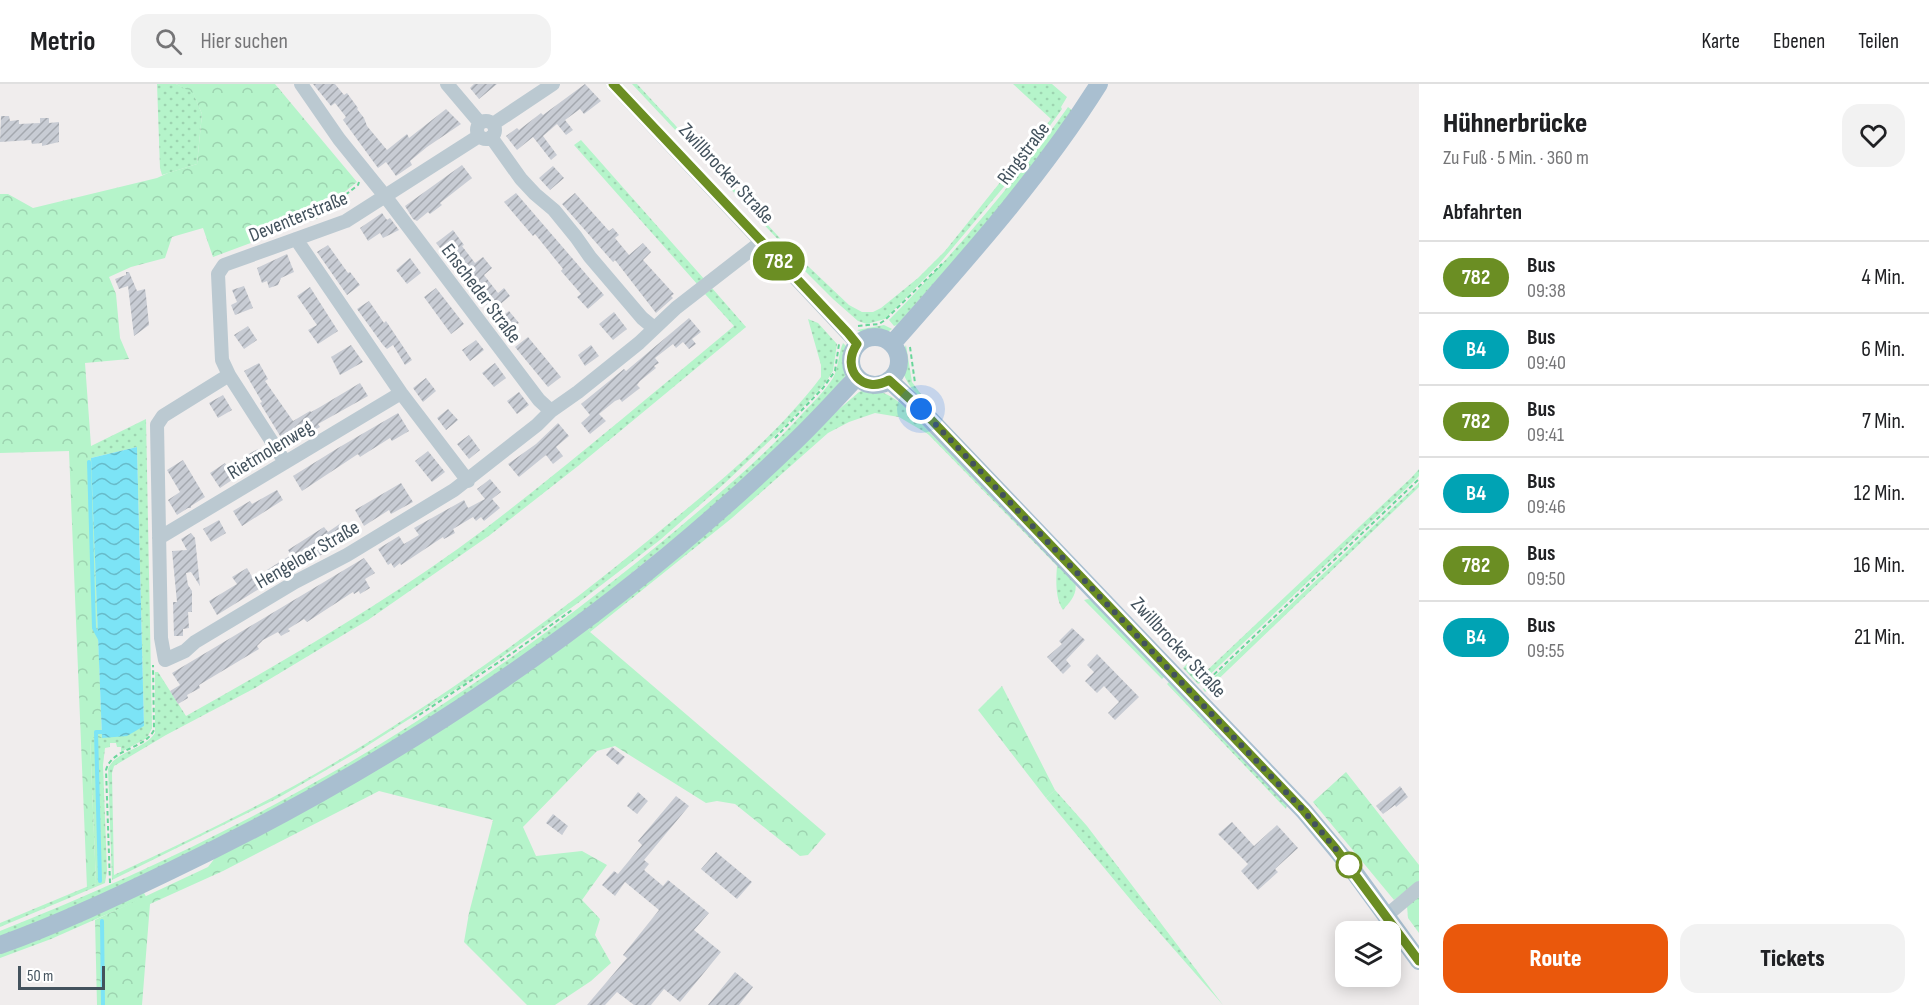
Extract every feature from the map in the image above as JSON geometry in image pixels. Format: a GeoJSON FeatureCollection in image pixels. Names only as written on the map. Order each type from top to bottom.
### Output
{"type":"FeatureCollection","features":[{"type":"Feature","properties":{"kind":"main road","name":"Ringstraße"},"geometry":{"type":"LineString","coordinates":[[892,344],[987,235],[1062,140],[1095,90]]}},
{"type":"Feature","properties":{"kind":"main road"},"geometry":{"type":"LineString","coordinates":[[879,337],[892,344],[899,363],[889,380],[876,385],[857,377],[851,364],[853,339],[879,337]]}},
{"type":"Feature","properties":{"kind":"main road"},"geometry":{"type":"LineString","coordinates":[[5,943],[115,897],[236,840],[424,731],[545,650],[615,598],[681,544],[788,448],[857,377]]}},
{"type":"Feature","properties":{"kind":"main road","name":"Zwillbrocker Straße"},"geometry":{"type":"LineString","coordinates":[[889,380],[921,409],[1304,811],[1336,849],[1419,960]]}},
{"type":"Feature","properties":{"kind":"street","name":"Enscheder Straße"},"geometry":{"type":"LineString","coordinates":[[301,84],[339,139],[385,196],[539,400],[551,411]]}},
{"type":"Feature","properties":{"kind":"street"},"geometry":{"type":"LineString","coordinates":[[447,84],[486,130],[521,179],[554,210],[597,266],[642,318],[654,328]]}},
{"type":"Feature","properties":{"kind":"street","name":"Deventerstraße"},"geometry":{"type":"LineString","coordinates":[[285,462],[222,360],[218,274],[225,265],[346,221],[553,84]]}},
{"type":"Feature","properties":{"kind":"street","name":"Zwillbrocker Straße"},"geometry":{"type":"LineString","coordinates":[[613,84],[853,339]]}},
{"type":"Feature","properties":{"kind":"street"},"geometry":{"type":"LineString","coordinates":[[296,239],[400,393],[468,481]]}},
{"type":"Feature","properties":{"kind":"street"},"geometry":{"type":"LineString","coordinates":[[551,411],[579,392],[684,301],[761,242]]}},
{"type":"Feature","properties":{"kind":"street"},"geometry":{"type":"LineString","coordinates":[[159,663],[161,638],[157,425],[163,416],[230,375]]}},
{"type":"Feature","properties":{"kind":"street","name":"Rietmolenweg"},"geometry":{"type":"LineString","coordinates":[[159,538],[400,393]]}},
{"type":"Feature","properties":{"kind":"street","name":"Hengeloer Straße"},"geometry":{"type":"LineString","coordinates":[[159,663],[185,651],[195,642],[468,481],[551,411]]}},
{"type":"Feature","properties":{"kind":"street"},"geometry":{"type":"LineString","coordinates":[[1386,916],[1419,888]]}},
{"type":"Feature","properties":{"kind":"path"},"geometry":{"type":"LineString","coordinates":[[315,219],[358,185],[359,179]]}},
{"type":"Feature","properties":{"kind":"path"},"geometry":{"type":"LineString","coordinates":[[773,440],[829,380],[835,371],[840,343],[853,339],[860,325],[879,324],[885,320],[943,262]]}},
{"type":"Feature","properties":{"kind":"path"},"geometry":{"type":"LineString","coordinates":[[1192,695],[1419,479]]}},
{"type":"Feature","properties":{"kind":"path"},"geometry":{"type":"LineString","coordinates":[[411,720],[511,654],[578,606]]}},
{"type":"Feature","properties":{"kind":"path"},"geometry":{"type":"LineString","coordinates":[[120,878],[110,883],[106,770],[111,760],[152,735],[159,663]]}},
{"type":"Feature","properties":{"kind":"green space"},"geometry":{"type":"Polygon","coordinates":[[[157,84],[176,84],[193,92],[202,114],[197,164],[162,175],[160,168],[157,84]]]}},
{"type":"Feature","properties":{"kind":"green space"},"geometry":{"type":"Polygon","coordinates":[[[176,84],[275,84],[357,182],[307,222],[213,257],[203,228],[172,237],[165,258],[131,267],[109,277],[116,294],[120,338],[129,359],[85,363],[91,446],[102,738],[90,738],[96,883],[87,888],[69,451],[0,453],[0,194],[8,194],[33,208],[157,178],[197,164],[202,114],[193,93],[176,84]]]}},
{"type":"Feature","properties":{"kind":"green space"},"geometry":{"type":"Polygon","coordinates":[[[632,84],[637,84],[790,249],[849,305],[862,312],[873,312],[881,308],[918,278],[945,251],[1051,119],[1013,84],[1052,84],[1067,97],[1062,109],[1018,170],[939,264],[885,319],[867,324],[858,321],[833,299],[784,250],[786,248],[632,84]]]}},
{"type":"Feature","properties":{"kind":"green space"},"geometry":{"type":"Polygon","coordinates":[[[1068,107],[1073,111],[1030,174],[894,326],[889,320],[983,217],[1068,107]]]}},
{"type":"Feature","properties":{"kind":"green space"},"geometry":{"type":"Polygon","coordinates":[[[581,140],[705,280],[698,285],[574,145],[581,140]]]}},
{"type":"Feature","properties":{"kind":"green space"},"geometry":{"type":"Polygon","coordinates":[[[712,288],[746,327],[578,466],[490,535],[368,620],[255,688],[166,735],[114,766],[112,773],[114,875],[265,802],[352,752],[467,677],[542,624],[614,568],[741,462],[803,400],[821,377],[821,365],[808,319],[818,323],[837,344],[833,371],[824,385],[783,428],[660,540],[578,603],[464,684],[359,751],[278,798],[112,880],[108,769],[117,758],[144,743],[155,733],[155,672],[158,672],[186,716],[339,627],[414,579],[486,528],[549,479],[734,326],[705,294],[712,288]]]}},
{"type":"Feature","properties":{"kind":"green space"},"geometry":{"type":"Polygon","coordinates":[[[884,325],[892,329],[884,334],[874,335],[857,330],[884,325]]]}},
{"type":"Feature","properties":{"kind":"green space"},"geometry":{"type":"Polygon","coordinates":[[[843,343],[847,347],[848,354],[846,375],[828,398],[745,481],[553,637],[371,758],[203,850],[0,940],[0,931],[147,868],[289,797],[382,743],[495,669],[640,559],[757,460],[830,383],[843,343]]]}},
{"type":"Feature","properties":{"kind":"green space"},"geometry":{"type":"Polygon","coordinates":[[[906,345],[912,382],[935,413],[914,391],[904,374],[902,355],[906,345]]]}},
{"type":"Feature","properties":{"kind":"green space"},"geometry":{"type":"Polygon","coordinates":[[[867,389],[887,395],[904,406],[1075,581],[1075,594],[1063,610],[1057,595],[1057,566],[928,434],[899,417],[875,413],[849,422],[828,433],[732,518],[590,632],[587,626],[859,392],[867,389]]]}},
{"type":"Feature","properties":{"kind":"green space"},"geometry":{"type":"Polygon","coordinates":[[[146,419],[152,728],[147,738],[121,752],[121,747],[117,747],[116,743],[110,743],[110,747],[105,748],[103,765],[107,871],[105,883],[0,927],[0,923],[96,883],[90,738],[102,738],[144,726],[137,447],[91,458],[91,446],[146,419]]]}},
{"type":"Feature","properties":{"kind":"green space"},"geometry":{"type":"Polygon","coordinates":[[[1419,469],[1419,476],[1413,482],[1202,682],[1198,684],[1183,668],[1187,664],[1200,677],[1419,469]]]}},
{"type":"Feature","properties":{"kind":"green space"},"geometry":{"type":"Polygon","coordinates":[[[1419,483],[1419,487],[1205,692],[1203,689],[1214,677],[1419,483]]]}},
{"type":"Feature","properties":{"kind":"green space"},"geometry":{"type":"Polygon","coordinates":[[[1084,600],[1095,601],[1166,675],[1162,679],[1084,600]]]}},
{"type":"Feature","properties":{"kind":"green space"},"geometry":{"type":"Polygon","coordinates":[[[587,626],[590,632],[826,834],[808,855],[800,856],[735,804],[717,801],[706,803],[615,746],[597,751],[523,827],[536,856],[582,851],[607,865],[582,900],[600,919],[595,935],[611,963],[591,981],[555,1005],[527,1005],[464,942],[469,913],[493,820],[379,791],[223,871],[150,904],[142,1005],[97,1005],[95,920],[208,867],[215,858],[296,816],[421,741],[587,626]]]}},
{"type":"Feature","properties":{"kind":"green space"},"geometry":{"type":"Polygon","coordinates":[[[1171,680],[1287,803],[1286,809],[1167,684],[1171,680]]]}},
{"type":"Feature","properties":{"kind":"green space"},"geometry":{"type":"Polygon","coordinates":[[[1002,686],[1055,790],[1046,798],[978,710],[1002,686]]]}},
{"type":"Feature","properties":{"kind":"green space"},"geometry":{"type":"Polygon","coordinates":[[[1346,772],[1419,865],[1419,881],[1394,900],[1313,802],[1346,772]]]}},
{"type":"Feature","properties":{"kind":"green space"},"geometry":{"type":"Polygon","coordinates":[[[1055,790],[1087,826],[1223,1005],[1135,905],[1046,798],[1055,790]]]}},
{"type":"Feature","properties":{"kind":"green space"},"geometry":{"type":"Polygon","coordinates":[[[143,891],[150,904],[146,897],[51,939],[0,958],[0,952],[143,891]]]}},
{"type":"Feature","properties":{"kind":"green space"},"geometry":{"type":"Polygon","coordinates":[[[1419,895],[1419,933],[1408,918],[1407,906],[1419,895]]]}},
{"type":"Feature","properties":{"kind":"water"},"geometry":{"type":"Polygon","coordinates":[[[137,447],[144,726],[127,736],[102,738],[91,458],[137,447]]]}},
{"type":"Feature","properties":{"kind":"building"},"geometry":{"type":"Polygon","coordinates":[[[313,84],[335,84],[344,95],[347,93],[367,126],[387,150],[407,134],[409,138],[446,109],[461,124],[427,147],[410,161],[412,165],[396,176],[386,162],[378,168],[343,120],[346,117],[335,103],[331,106],[313,84]]]}},
{"type":"Feature","properties":{"kind":"building"},"geometry":{"type":"Polygon","coordinates":[[[474,84],[497,84],[479,99],[470,88],[474,84]]]}},
{"type":"Feature","properties":{"kind":"building"},"geometry":{"type":"Polygon","coordinates":[[[585,84],[601,101],[584,114],[580,109],[565,120],[573,130],[566,135],[557,124],[543,136],[557,155],[551,160],[533,137],[517,150],[506,136],[517,128],[519,130],[541,113],[543,115],[585,84]]]}},
{"type":"Feature","properties":{"kind":"building"},"geometry":{"type":"Polygon","coordinates":[[[1,116],[9,116],[10,121],[19,120],[19,124],[40,123],[40,118],[49,118],[49,123],[59,122],[59,142],[42,146],[42,143],[32,144],[31,140],[0,142],[1,116]]]}},
{"type":"Feature","properties":{"kind":"building"},"geometry":{"type":"Polygon","coordinates":[[[462,165],[472,178],[440,203],[442,205],[430,214],[428,212],[417,221],[413,219],[405,206],[462,165]]]}},
{"type":"Feature","properties":{"kind":"building"},"geometry":{"type":"Polygon","coordinates":[[[553,166],[564,178],[550,190],[539,178],[553,166]]]}},
{"type":"Feature","properties":{"kind":"building"},"geometry":{"type":"Polygon","coordinates":[[[516,193],[604,295],[588,309],[577,297],[581,294],[561,271],[563,269],[535,234],[533,236],[504,202],[516,193]]]}},
{"type":"Feature","properties":{"kind":"building"},"geometry":{"type":"Polygon","coordinates":[[[575,193],[609,231],[613,228],[619,235],[615,238],[629,255],[643,243],[651,252],[643,260],[674,294],[671,296],[673,298],[656,313],[615,260],[613,262],[562,204],[575,193]]]}},
{"type":"Feature","properties":{"kind":"building"},"geometry":{"type":"Polygon","coordinates":[[[382,213],[387,220],[390,218],[399,230],[383,238],[380,233],[368,241],[360,228],[382,213]]]}},
{"type":"Feature","properties":{"kind":"building"},"geometry":{"type":"Polygon","coordinates":[[[453,230],[475,263],[483,257],[492,268],[484,275],[498,293],[504,288],[510,296],[498,306],[493,300],[486,305],[436,243],[453,230]]]}},
{"type":"Feature","properties":{"kind":"building"},"geometry":{"type":"Polygon","coordinates":[[[328,245],[348,273],[350,272],[360,285],[347,295],[317,252],[328,245]]]}},
{"type":"Feature","properties":{"kind":"building"},"geometry":{"type":"Polygon","coordinates":[[[287,254],[294,272],[281,278],[278,285],[269,288],[267,281],[262,283],[257,268],[287,254]]]}},
{"type":"Feature","properties":{"kind":"building"},"geometry":{"type":"Polygon","coordinates":[[[410,258],[421,273],[407,284],[396,270],[410,258]]]}},
{"type":"Feature","properties":{"kind":"building"},"geometry":{"type":"Polygon","coordinates":[[[126,272],[129,272],[137,291],[145,289],[146,296],[149,325],[134,336],[128,286],[119,289],[115,279],[126,275],[126,272]]]}},
{"type":"Feature","properties":{"kind":"building"},"geometry":{"type":"Polygon","coordinates":[[[244,286],[253,308],[235,315],[231,305],[237,302],[232,290],[244,286]]]}},
{"type":"Feature","properties":{"kind":"building"},"geometry":{"type":"Polygon","coordinates":[[[310,287],[338,331],[318,344],[308,330],[317,325],[297,296],[310,287]]]}},
{"type":"Feature","properties":{"kind":"building"},"geometry":{"type":"Polygon","coordinates":[[[436,288],[464,324],[451,334],[424,297],[436,288]]]}},
{"type":"Feature","properties":{"kind":"building"},"geometry":{"type":"Polygon","coordinates":[[[369,301],[384,323],[386,321],[412,360],[405,365],[393,345],[387,349],[383,345],[357,309],[369,301]]]}},
{"type":"Feature","properties":{"kind":"building"},"geometry":{"type":"Polygon","coordinates":[[[509,311],[519,323],[506,333],[496,321],[509,311]]]}},
{"type":"Feature","properties":{"kind":"building"},"geometry":{"type":"Polygon","coordinates":[[[614,312],[627,329],[613,340],[599,324],[614,312]]]}},
{"type":"Feature","properties":{"kind":"building"},"geometry":{"type":"Polygon","coordinates":[[[689,318],[701,332],[692,339],[696,344],[689,349],[683,342],[676,348],[673,344],[655,358],[659,363],[640,381],[637,385],[640,388],[622,402],[620,399],[615,401],[599,414],[606,421],[590,434],[581,423],[590,415],[581,404],[624,369],[626,371],[689,318]]]}},
{"type":"Feature","properties":{"kind":"building"},"geometry":{"type":"Polygon","coordinates":[[[248,326],[257,340],[244,349],[234,335],[248,326]]]}},
{"type":"Feature","properties":{"kind":"building"},"geometry":{"type":"Polygon","coordinates":[[[528,337],[561,377],[548,387],[515,347],[528,337]]]}},
{"type":"Feature","properties":{"kind":"building"},"geometry":{"type":"Polygon","coordinates":[[[476,340],[484,350],[470,361],[462,350],[476,340]]]}},
{"type":"Feature","properties":{"kind":"building"},"geometry":{"type":"Polygon","coordinates":[[[351,345],[363,362],[340,375],[331,357],[351,345]]]}},
{"type":"Feature","properties":{"kind":"building"},"geometry":{"type":"Polygon","coordinates":[[[591,345],[599,356],[585,366],[578,355],[591,345]]]}},
{"type":"Feature","properties":{"kind":"building"},"geometry":{"type":"Polygon","coordinates":[[[259,363],[268,379],[265,381],[293,421],[360,383],[368,396],[318,424],[320,427],[296,441],[294,439],[285,444],[244,371],[259,363]]]}},
{"type":"Feature","properties":{"kind":"building"},"geometry":{"type":"Polygon","coordinates":[[[495,363],[506,378],[494,387],[482,373],[495,363]]]}},
{"type":"Feature","properties":{"kind":"building"},"geometry":{"type":"Polygon","coordinates":[[[426,378],[436,391],[423,402],[413,388],[426,378]]]}},
{"type":"Feature","properties":{"kind":"building"},"geometry":{"type":"Polygon","coordinates":[[[519,392],[529,405],[517,414],[507,401],[519,392]]]}},
{"type":"Feature","properties":{"kind":"building"},"geometry":{"type":"Polygon","coordinates":[[[223,395],[232,410],[218,418],[209,403],[223,395]]]}},
{"type":"Feature","properties":{"kind":"building"},"geometry":{"type":"Polygon","coordinates":[[[448,409],[458,420],[446,430],[437,418],[448,409]]]}},
{"type":"Feature","properties":{"kind":"building"},"geometry":{"type":"Polygon","coordinates":[[[398,413],[409,431],[392,441],[390,438],[360,457],[358,454],[302,491],[293,476],[398,413]]]}},
{"type":"Feature","properties":{"kind":"building"},"geometry":{"type":"Polygon","coordinates":[[[558,423],[569,436],[556,447],[563,456],[553,464],[546,455],[519,477],[508,464],[536,444],[558,423]]]}},
{"type":"Feature","properties":{"kind":"building"},"geometry":{"type":"Polygon","coordinates":[[[469,435],[480,450],[469,459],[457,444],[469,435]]]}},
{"type":"Feature","properties":{"kind":"building"},"geometry":{"type":"Polygon","coordinates":[[[258,449],[265,460],[250,469],[243,457],[258,449]]]}},
{"type":"Feature","properties":{"kind":"building"},"geometry":{"type":"Polygon","coordinates":[[[428,451],[445,472],[432,482],[415,461],[428,451]]]}},
{"type":"Feature","properties":{"kind":"building"},"geometry":{"type":"Polygon","coordinates":[[[183,460],[205,497],[177,515],[168,500],[180,492],[167,470],[183,460]]]}},
{"type":"Feature","properties":{"kind":"building"},"geometry":{"type":"Polygon","coordinates":[[[225,463],[235,478],[220,488],[210,473],[225,463]]]}},
{"type":"Feature","properties":{"kind":"building"},"geometry":{"type":"Polygon","coordinates":[[[490,479],[501,492],[492,499],[500,508],[484,521],[481,517],[476,521],[473,517],[453,529],[455,533],[444,539],[443,537],[401,565],[400,563],[394,568],[391,563],[388,565],[378,549],[399,536],[404,544],[419,535],[414,528],[464,500],[468,508],[485,499],[477,489],[490,479]]]}},
{"type":"Feature","properties":{"kind":"building"},"geometry":{"type":"Polygon","coordinates":[[[401,483],[413,502],[391,514],[389,510],[364,526],[355,510],[401,483]]]}},
{"type":"Feature","properties":{"kind":"building"},"geometry":{"type":"Polygon","coordinates":[[[277,490],[283,500],[242,526],[233,511],[250,501],[252,504],[277,490]]]}},
{"type":"Feature","properties":{"kind":"building"},"geometry":{"type":"Polygon","coordinates":[[[219,520],[226,533],[211,542],[203,529],[219,520]]]}},
{"type":"Feature","properties":{"kind":"building"},"geometry":{"type":"Polygon","coordinates":[[[341,523],[351,537],[274,583],[267,570],[291,555],[288,550],[324,527],[328,532],[341,523]]]}},
{"type":"Feature","properties":{"kind":"building"},"geometry":{"type":"Polygon","coordinates":[[[191,533],[195,538],[200,586],[191,572],[186,573],[188,585],[192,591],[192,612],[188,612],[189,628],[183,629],[183,636],[174,636],[173,602],[177,602],[172,551],[187,550],[181,539],[191,533]]]}},
{"type":"Feature","properties":{"kind":"building"},"geometry":{"type":"Polygon","coordinates":[[[364,558],[375,573],[365,579],[370,588],[360,594],[359,591],[354,594],[353,592],[307,622],[304,619],[281,636],[278,632],[263,640],[257,646],[259,649],[199,685],[200,688],[187,695],[188,698],[178,704],[170,691],[180,685],[172,673],[364,558]]]}},
{"type":"Feature","properties":{"kind":"building"},"geometry":{"type":"Polygon","coordinates":[[[247,568],[259,589],[217,615],[209,601],[237,584],[232,577],[247,568]]]}},
{"type":"Feature","properties":{"kind":"building"},"geometry":{"type":"Polygon","coordinates":[[[1072,628],[1085,640],[1066,660],[1071,666],[1063,674],[1047,657],[1062,644],[1059,641],[1072,628]]]}},
{"type":"Feature","properties":{"kind":"building"},"geometry":{"type":"Polygon","coordinates":[[[1097,654],[1139,697],[1115,720],[1108,713],[1119,702],[1104,686],[1097,693],[1085,681],[1094,672],[1087,665],[1097,654]]]}},
{"type":"Feature","properties":{"kind":"building"},"geometry":{"type":"Polygon","coordinates":[[[612,747],[625,757],[618,765],[606,755],[612,747]]]}},
{"type":"Feature","properties":{"kind":"building"},"geometry":{"type":"Polygon","coordinates":[[[1400,786],[1408,797],[1383,814],[1376,806],[1400,786]]]}},
{"type":"Feature","properties":{"kind":"building"},"geometry":{"type":"Polygon","coordinates":[[[638,792],[648,801],[637,814],[627,806],[638,792]]]}},
{"type":"Feature","properties":{"kind":"building"},"geometry":{"type":"Polygon","coordinates":[[[676,796],[689,806],[644,860],[649,864],[644,870],[663,886],[668,880],[709,913],[694,930],[721,952],[680,1002],[664,989],[651,1005],[634,1005],[617,992],[605,1005],[587,1005],[627,958],[623,955],[659,910],[625,882],[615,896],[602,885],[614,871],[618,874],[642,845],[638,841],[676,796]]]}},
{"type":"Feature","properties":{"kind":"building"},"geometry":{"type":"Polygon","coordinates":[[[553,814],[568,826],[562,835],[546,823],[553,814]]]}},
{"type":"Feature","properties":{"kind":"building"},"geometry":{"type":"Polygon","coordinates":[[[1232,822],[1254,846],[1277,825],[1298,848],[1275,869],[1278,872],[1258,890],[1241,871],[1248,864],[1218,834],[1232,822]]]}},
{"type":"Feature","properties":{"kind":"building"},"geometry":{"type":"Polygon","coordinates":[[[716,852],[752,882],[737,899],[701,869],[716,852]]]}},
{"type":"Feature","properties":{"kind":"building"},"geometry":{"type":"Polygon","coordinates":[[[735,972],[753,987],[739,1005],[708,1005],[735,972]]]}},
{"type":"Feature","properties":{"kind":"waterway"},"geometry":{"type":"LineString","coordinates":[[89,462],[94,628],[100,639]]}},
{"type":"Feature","properties":{"kind":"waterway"},"geometry":{"type":"LineString","coordinates":[[100,881],[96,732],[105,732]]}},
{"type":"Feature","properties":{"kind":"waterway"},"geometry":{"type":"LineString","coordinates":[[102,921],[103,1005]]}},
{"type":"Feature","properties":{"kind":"bus line","name":"782"},"geometry":{"type":"LineString","coordinates":[[613,84],[848,333],[857,344],[851,357],[853,371],[857,377],[863,382],[876,385],[889,380],[921,409],[1304,811],[1336,849],[1419,961]]}},
{"type":"Feature","properties":{"kind":"route"},"geometry":{"type":"LineString","coordinates":[[921,409],[1304,811],[1349,865]]}}]}
